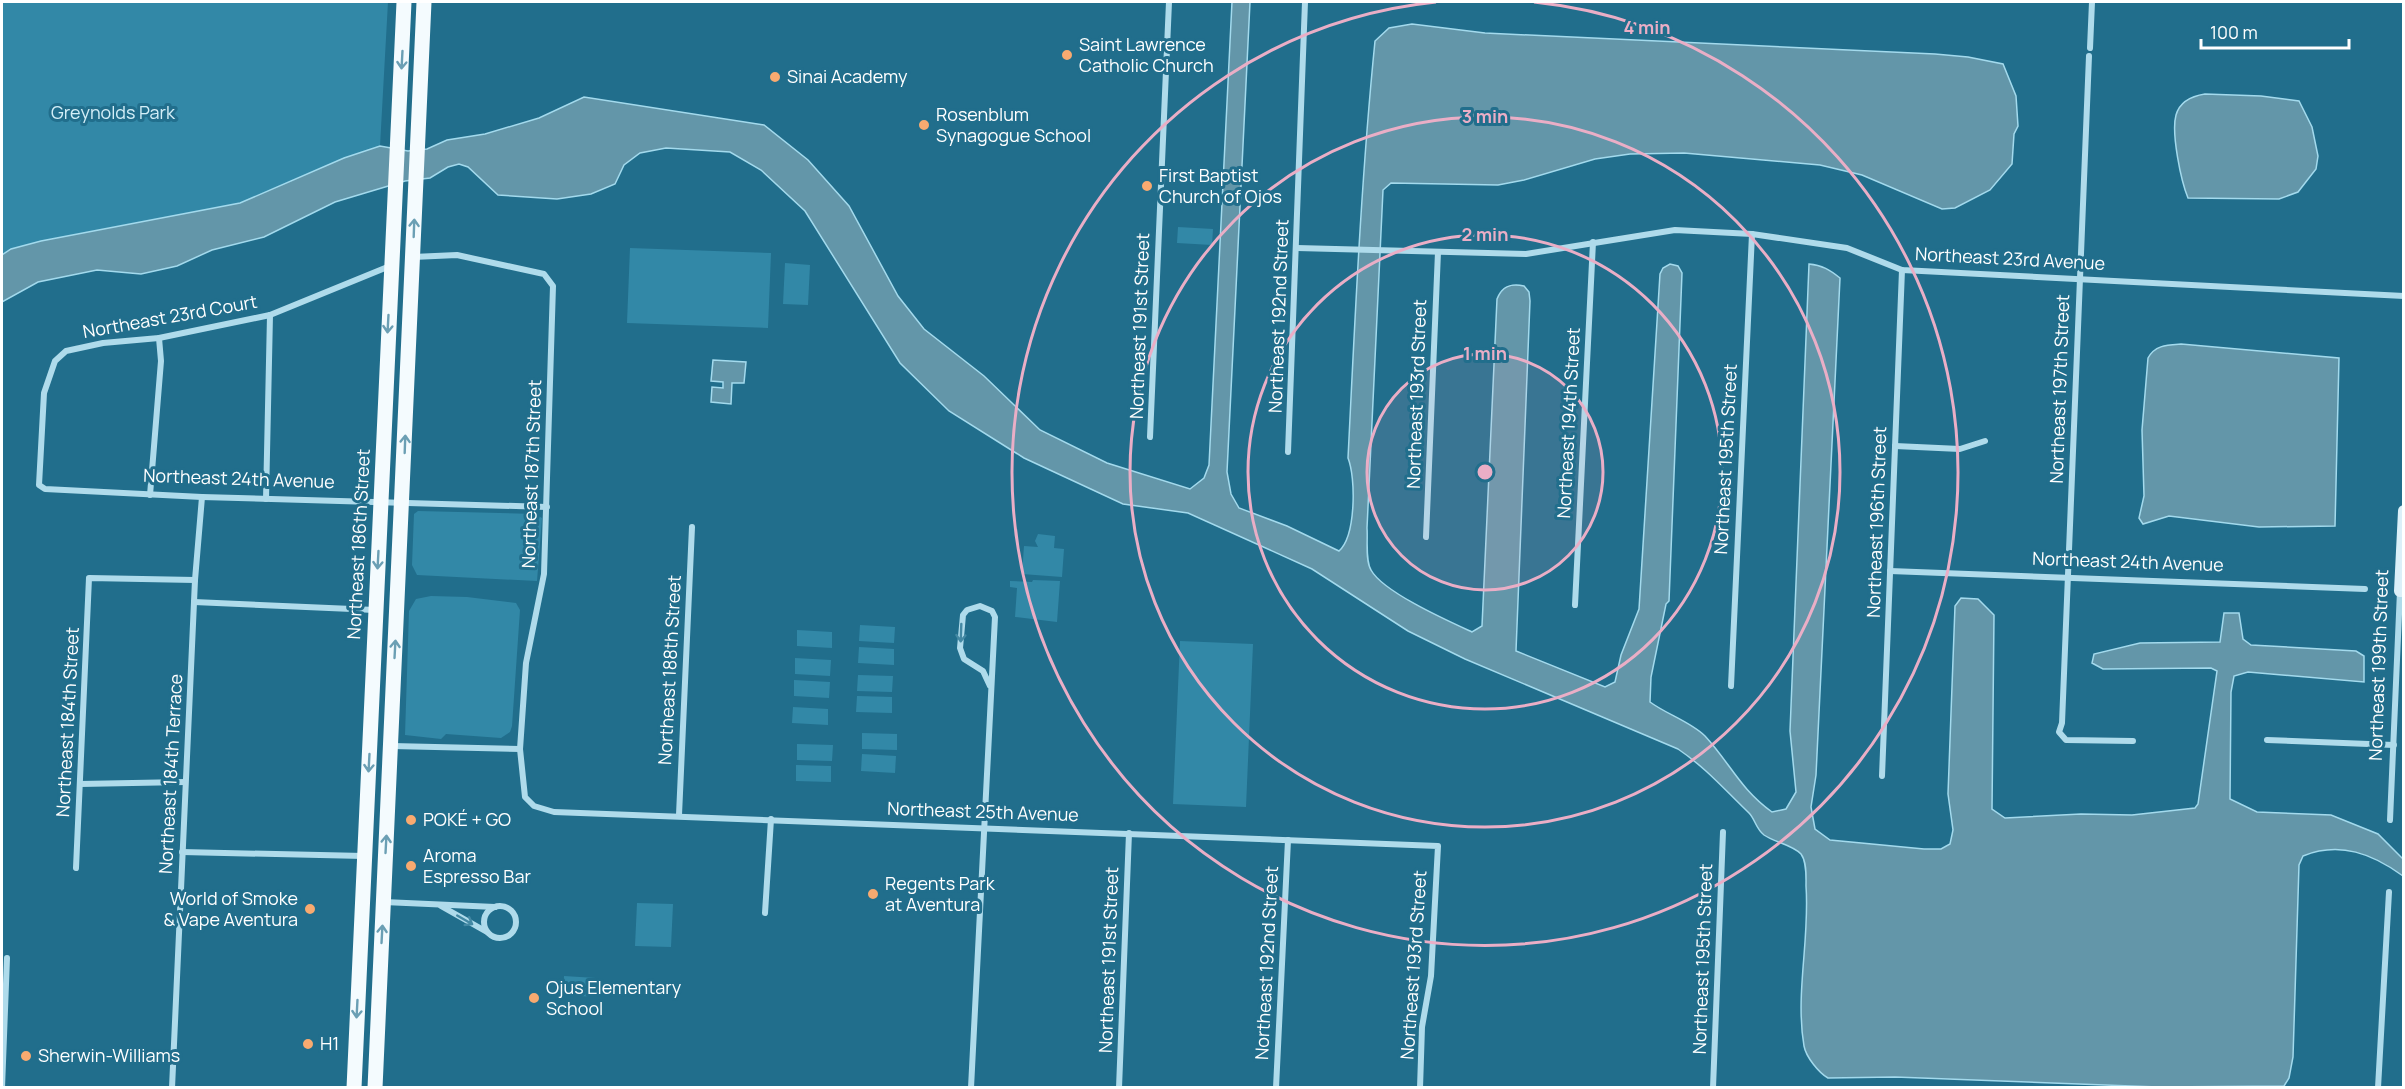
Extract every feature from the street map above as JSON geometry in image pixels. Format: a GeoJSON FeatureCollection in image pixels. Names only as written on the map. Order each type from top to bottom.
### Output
{"type":"FeatureCollection","features":[{"type":"Feature","properties":{"kind":"main road","name":"Northeast 186th Street"},"geometry":{"type":"LineString","coordinates":[[354,1088],[404,2]]}},
{"type":"Feature","properties":{"kind":"main road"},"geometry":{"type":"LineString","coordinates":[[375,1088],[424,2]]}},
{"type":"Feature","properties":{"kind":"main road"},"geometry":{"type":"LineString","coordinates":[[399,102],[420,103]]}},
{"type":"Feature","properties":{"kind":"main road"},"geometry":{"type":"LineString","coordinates":[[371,707],[381,735],[391,746]]}},
{"type":"Feature","properties":{"kind":"main road"},"geometry":{"type":"LineString","coordinates":[[364,861],[375,894],[383,902]]}},
{"type":"Feature","properties":{"kind":"street","name":"Northeast 191st Street"},"geometry":{"type":"LineString","coordinates":[[1150,437],[1169,2]]}},
{"type":"Feature","properties":{"kind":"street","name":"Northeast 192nd Street"},"geometry":{"type":"LineString","coordinates":[[1288,452],[1305,2]]}},
{"type":"Feature","properties":{"kind":"street"},"geometry":{"type":"LineString","coordinates":[[2090,48],[2091,2]]}},
{"type":"Feature","properties":{"kind":"street","name":"Northeast 197th Street"},"geometry":{"type":"LineString","coordinates":[[2089,56],[2062,723],[2059,732],[2066,740],[2133,741]]}},
{"type":"Feature","properties":{"kind":"street","name":"Northeast 23rd Avenue"},"geometry":{"type":"LineString","coordinates":[[1297,249],[1526,254],[1675,230],[1752,234],[1847,248],[1902,270],[2080,277],[2403,296]]}},
{"type":"Feature","properties":{"kind":"street","name":"Northeast 195th Street"},"geometry":{"type":"LineString","coordinates":[[1731,686],[1752,234]]}},
{"type":"Feature","properties":{"kind":"street","name":"Northeast 194th Street"},"geometry":{"type":"LineString","coordinates":[[1575,605],[1593,242]]}},
{"type":"Feature","properties":{"kind":"street","name":"Northeast 193rd Street"},"geometry":{"type":"LineString","coordinates":[[1426,537],[1438,252]]}},
{"type":"Feature","properties":{"kind":"street","name":"Northeast 187th Street"},"geometry":{"type":"LineString","coordinates":[[413,257],[457,255],[544,274],[553,286],[544,574],[526,663],[520,749],[524,793],[530,803]]}},
{"type":"Feature","properties":{"kind":"street","name":"Northeast 23rd Court"},"geometry":{"type":"LineString","coordinates":[[39,485],[44,393],[55,361],[66,351],[103,344],[159,338],[270,315],[391,266]]}},
{"type":"Feature","properties":{"kind":"street","name":"Northeast 196th Street"},"geometry":{"type":"LineString","coordinates":[[1882,776],[1902,270]]}},
{"type":"Feature","properties":{"kind":"street"},"geometry":{"type":"LineString","coordinates":[[266,499],[270,315]]}},
{"type":"Feature","properties":{"kind":"street"},"geometry":{"type":"LineString","coordinates":[[150,495],[160,361],[159,338]]}},
{"type":"Feature","properties":{"kind":"street"},"geometry":{"type":"LineString","coordinates":[[1895,446],[1960,449],[1985,441]]}},
{"type":"Feature","properties":{"kind":"street","name":"Northeast 24th Avenue"},"geometry":{"type":"LineString","coordinates":[[39,485],[45,489],[150,495],[547,507]]}},
{"type":"Feature","properties":{"kind":"street","name":"Northeast 184th Terrace"},"geometry":{"type":"LineString","coordinates":[[171,1088],[195,580],[202,497]]}},
{"type":"Feature","properties":{"kind":"street","name":"Northeast 199th Street"},"geometry":{"type":"LineString","coordinates":[[2390,820],[2402,591],[2403,511]]}},
{"type":"Feature","properties":{"kind":"street","name":"Northeast 188th Street"},"geometry":{"type":"LineString","coordinates":[[679,815],[692,527]]}},
{"type":"Feature","properties":{"kind":"street","name":"Northeast 24th Avenue"},"geometry":{"type":"LineString","coordinates":[[1890,571],[2365,590]]}},
{"type":"Feature","properties":{"kind":"street","name":"Northeast 184th Street"},"geometry":{"type":"LineString","coordinates":[[76,868],[89,578],[195,580]]}},
{"type":"Feature","properties":{"kind":"street"},"geometry":{"type":"LineString","coordinates":[[194,602],[375,610]]}},
{"type":"Feature","properties":{"kind":"street"},"geometry":{"type":"LineString","coordinates":[[971,1088],[995,617],[992,611],[980,606],[967,610],[963,615],[960,648],[964,658],[983,671],[990,686]]}},
{"type":"Feature","properties":{"kind":"street"},"geometry":{"type":"LineString","coordinates":[[2267,740],[2394,745]]}},
{"type":"Feature","properties":{"kind":"street"},"geometry":{"type":"LineString","coordinates":[[391,746],[520,749]]}},
{"type":"Feature","properties":{"kind":"street"},"geometry":{"type":"LineString","coordinates":[[80,784],[185,782]]}},
{"type":"Feature","properties":{"kind":"street","name":"Northeast 25th Avenue"},"geometry":{"type":"LineString","coordinates":[[530,803],[539,809],[554,812],[679,815],[1438,846]]}},
{"type":"Feature","properties":{"kind":"street"},"geometry":{"type":"LineString","coordinates":[[765,913],[771,819]]}},
{"type":"Feature","properties":{"kind":"street","name":"Northeast 195th Street"},"geometry":{"type":"LineString","coordinates":[[1713,1088],[1723,832]]}},
{"type":"Feature","properties":{"kind":"street","name":"Northeast 191st Street"},"geometry":{"type":"LineString","coordinates":[[1119,1088],[1130,833]]}},
{"type":"Feature","properties":{"kind":"street","name":"Northeast 192nd Street"},"geometry":{"type":"LineString","coordinates":[[1276,1088],[1288,840]]}},
{"type":"Feature","properties":{"kind":"street","name":"Northeast 193rd Street"},"geometry":{"type":"LineString","coordinates":[[1420,1088],[1422,1027],[1431,976],[1438,846]]}},
{"type":"Feature","properties":{"kind":"street"},"geometry":{"type":"LineString","coordinates":[[182,852],[364,861]]}},
{"type":"Feature","properties":{"kind":"street"},"geometry":{"type":"LineString","coordinates":[[2378,1088],[2389,892]]}},
{"type":"Feature","properties":{"kind":"street"},"geometry":{"type":"LineString","coordinates":[[383,902],[440,906],[505,906],[514,912],[516,927],[504,938],[489,933],[440,906]]}},
{"type":"Feature","properties":{"kind":"street"},"geometry":{"type":"LineString","coordinates":[[489,933],[484,918],[495,906]]}},
{"type":"Feature","properties":{"kind":"street"},"geometry":{"type":"LineString","coordinates":[[2,1088],[7,958]]}},
{"type":"Feature","properties":{"kind":"green space","name":"Greynolds Park"},"geometry":{"type":"Polygon","coordinates":[[[2,2],[388,2],[380,146],[344,158],[240,203],[76,234],[11,249],[2,255],[2,2]]]}},
{"type":"Feature","properties":{"kind":"green space"},"geometry":{"type":"Polygon","coordinates":[[[1178,227],[1213,229],[1212,245],[1177,243],[1178,227]]]}},
{"type":"Feature","properties":{"kind":"green space"},"geometry":{"type":"Polygon","coordinates":[[[630,248],[771,253],[768,328],[627,323],[630,248]]]}},
{"type":"Feature","properties":{"kind":"green space"},"geometry":{"type":"Polygon","coordinates":[[[785,263],[810,265],[808,305],[783,304],[785,263]]]}},
{"type":"Feature","properties":{"kind":"green space"},"geometry":{"type":"Polygon","coordinates":[[[418,511],[535,514],[542,518],[537,581],[417,575],[412,565],[414,514],[418,511]]]}},
{"type":"Feature","properties":{"kind":"green space"},"geometry":{"type":"Polygon","coordinates":[[[1038,534],[1055,536],[1054,548],[1064,549],[1062,577],[1022,574],[1024,546],[1038,547],[1035,541],[1038,534]]]}},
{"type":"Feature","properties":{"kind":"green space"},"geometry":{"type":"Polygon","coordinates":[[[1033,580],[1060,581],[1057,622],[1015,617],[1017,588],[1010,587],[1010,581],[1032,582],[1033,580]]]}},
{"type":"Feature","properties":{"kind":"green space"},"geometry":{"type":"Polygon","coordinates":[[[431,596],[467,597],[516,603],[520,610],[512,726],[510,732],[501,738],[446,734],[441,739],[405,735],[409,611],[416,599],[431,596]]]}},
{"type":"Feature","properties":{"kind":"green space"},"geometry":{"type":"Polygon","coordinates":[[[860,625],[895,627],[894,643],[859,641],[860,625]]]}},
{"type":"Feature","properties":{"kind":"green space"},"geometry":{"type":"Polygon","coordinates":[[[797,630],[832,632],[832,648],[797,646],[797,630]]]}},
{"type":"Feature","properties":{"kind":"green space"},"geometry":{"type":"Polygon","coordinates":[[[1180,641],[1253,644],[1246,807],[1173,804],[1180,641]]]}},
{"type":"Feature","properties":{"kind":"green space"},"geometry":{"type":"Polygon","coordinates":[[[859,647],[894,649],[894,665],[858,663],[859,647]]]}},
{"type":"Feature","properties":{"kind":"green space"},"geometry":{"type":"Polygon","coordinates":[[[795,658],[831,660],[830,676],[795,674],[795,658]]]}},
{"type":"Feature","properties":{"kind":"green space"},"geometry":{"type":"Polygon","coordinates":[[[858,675],[893,676],[892,692],[857,691],[858,675]]]}},
{"type":"Feature","properties":{"kind":"green space"},"geometry":{"type":"Polygon","coordinates":[[[794,680],[830,682],[829,698],[794,696],[794,680]]]}},
{"type":"Feature","properties":{"kind":"green space"},"geometry":{"type":"Polygon","coordinates":[[[857,696],[892,697],[892,713],[856,712],[857,696]]]}},
{"type":"Feature","properties":{"kind":"green space"},"geometry":{"type":"Polygon","coordinates":[[[793,707],[828,709],[828,725],[792,723],[793,707]]]}},
{"type":"Feature","properties":{"kind":"green space"},"geometry":{"type":"Polygon","coordinates":[[[862,733],[897,734],[897,750],[862,749],[862,733]]]}},
{"type":"Feature","properties":{"kind":"green space"},"geometry":{"type":"Polygon","coordinates":[[[797,744],[833,745],[832,761],[797,760],[797,744]]]}},
{"type":"Feature","properties":{"kind":"green space"},"geometry":{"type":"Polygon","coordinates":[[[862,754],[896,756],[895,773],[861,771],[862,754]]]}},
{"type":"Feature","properties":{"kind":"green space"},"geometry":{"type":"Polygon","coordinates":[[[796,765],[831,766],[831,782],[796,781],[796,765]]]}},
{"type":"Feature","properties":{"kind":"green space"},"geometry":{"type":"Polygon","coordinates":[[[637,903],[673,904],[671,947],[635,946],[637,903]]]}},
{"type":"Feature","properties":{"kind":"green space"},"geometry":{"type":"Polygon","coordinates":[[[564,976],[596,978],[596,997],[563,995],[564,976]]]}},
{"type":"Feature","properties":{"kind":"shaded area"},"geometry":{"type":"Polygon","coordinates":[[[1232,2],[1250,2],[1227,472],[1231,494],[1239,508],[1287,526],[1339,551],[1345,544],[1349,533],[1353,506],[1351,467],[1348,458],[1370,93],[1375,41],[1389,28],[1412,24],[1485,33],[1935,54],[1968,57],[2003,64],[2016,96],[2018,126],[2014,134],[2012,164],[1990,190],[1955,208],[1942,209],[1862,175],[1820,165],[1684,153],[1630,154],[1595,159],[1524,180],[1498,185],[1391,183],[1383,190],[1367,528],[1369,566],[1378,579],[1417,605],[1472,632],[1482,626],[1497,299],[1508,287],[1524,286],[1529,292],[1530,301],[1516,651],[1605,687],[1615,682],[1621,655],[1639,609],[1660,274],[1663,268],[1670,264],[1678,266],[1682,273],[1669,601],[1666,604],[1651,677],[1650,702],[1693,726],[1705,736],[1743,785],[1772,812],[1786,809],[1796,792],[1790,731],[1809,264],[1829,270],[1840,278],[1816,775],[1811,807],[1815,829],[1830,840],[1924,849],[1941,849],[1950,844],[1953,830],[1948,794],[1955,606],[1961,598],[1978,599],[1994,615],[1992,809],[2005,818],[2081,814],[2132,815],[2195,808],[2198,804],[2217,671],[2211,668],[2103,669],[2092,663],[2094,654],[2140,643],[2220,642],[2224,613],[2239,613],[2243,639],[2251,645],[2356,651],[2364,656],[2364,682],[2248,672],[2234,676],[2231,692],[2230,799],[2257,812],[2331,815],[2378,834],[2403,859],[2403,876],[2380,861],[2356,852],[2330,850],[2303,856],[2299,865],[2293,1057],[2289,1078],[2284,1086],[2158,1087],[1895,1077],[1828,1078],[1824,1076],[1807,1055],[1802,1026],[1807,906],[1806,870],[1803,857],[1793,848],[1764,835],[1749,813],[1715,779],[1678,749],[1465,659],[1408,631],[1312,569],[1188,513],[1123,504],[1024,458],[949,411],[900,363],[805,211],[761,170],[730,152],[666,148],[640,153],[624,165],[615,184],[591,194],[557,199],[498,195],[468,167],[459,164],[448,167],[430,178],[405,181],[335,202],[264,237],[212,250],[177,266],[141,274],[97,270],[38,282],[2,302],[2,255],[11,249],[41,241],[240,203],[344,158],[380,146],[408,151],[427,149],[447,140],[485,134],[539,118],[584,97],[764,125],[808,160],[849,206],[898,296],[924,329],[984,376],[1040,430],[1107,463],[1190,489],[1204,478],[1209,465],[1232,2]]]}},
{"type":"Feature","properties":{"kind":"shaded area"},"geometry":{"type":"Polygon","coordinates":[[[2205,94],[2261,96],[2299,101],[2312,127],[2318,156],[2316,169],[2298,192],[2279,199],[2188,198],[2178,157],[2175,133],[2176,115],[2180,106],[2187,100],[2205,94]]]}},
{"type":"Feature","properties":{"kind":"shaded area"},"geometry":{"type":"Polygon","coordinates":[[[2181,344],[2339,358],[2335,526],[2259,527],[2169,516],[2143,524],[2139,518],[2144,496],[2142,430],[2148,358],[2158,348],[2181,344]]]}},
{"type":"Feature","properties":{"kind":"shaded area"},"geometry":{"type":"Polygon","coordinates":[[[713,360],[746,362],[744,383],[732,383],[731,404],[711,402],[712,387],[723,388],[723,382],[711,381],[713,360]]]}},
{"type":"Feature","properties":{"kind":"place","name":"Saint Lawrence Catholic Church"},"geometry":{"type":"Point","coordinates":[1067,55]}},
{"type":"Feature","properties":{"kind":"place","name":"Sinai Academy"},"geometry":{"type":"Point","coordinates":[775,77]}},
{"type":"Feature","properties":{"kind":"place","name":"Rosenblum Synagogue School"},"geometry":{"type":"Point","coordinates":[924,125]}},
{"type":"Feature","properties":{"kind":"place","name":"First Baptist Church of Ojos"},"geometry":{"type":"Point","coordinates":[1147,186]}},
{"type":"Feature","properties":{"kind":"place","name":"POKÉ + GO"},"geometry":{"type":"Point","coordinates":[411,820]}},
{"type":"Feature","properties":{"kind":"place","name":"Aroma Espresso Bar"},"geometry":{"type":"Point","coordinates":[411,866]}},
{"type":"Feature","properties":{"kind":"place","name":"Regents Park at Aventura"},"geometry":{"type":"Point","coordinates":[873,894]}},
{"type":"Feature","properties":{"kind":"place","name":"World of Smoke & Vape Aventura"},"geometry":{"type":"Point","coordinates":[310,909]}},
{"type":"Feature","properties":{"kind":"place","name":"Ojus Elementary School"},"geometry":{"type":"Point","coordinates":[534,998]}},
{"type":"Feature","properties":{"kind":"place","name":"H1"},"geometry":{"type":"Point","coordinates":[308,1044]}},
{"type":"Feature","properties":{"kind":"place","name":"Sherwin-Williams"},"geometry":{"type":"Point","coordinates":[26,1056]}}]}
